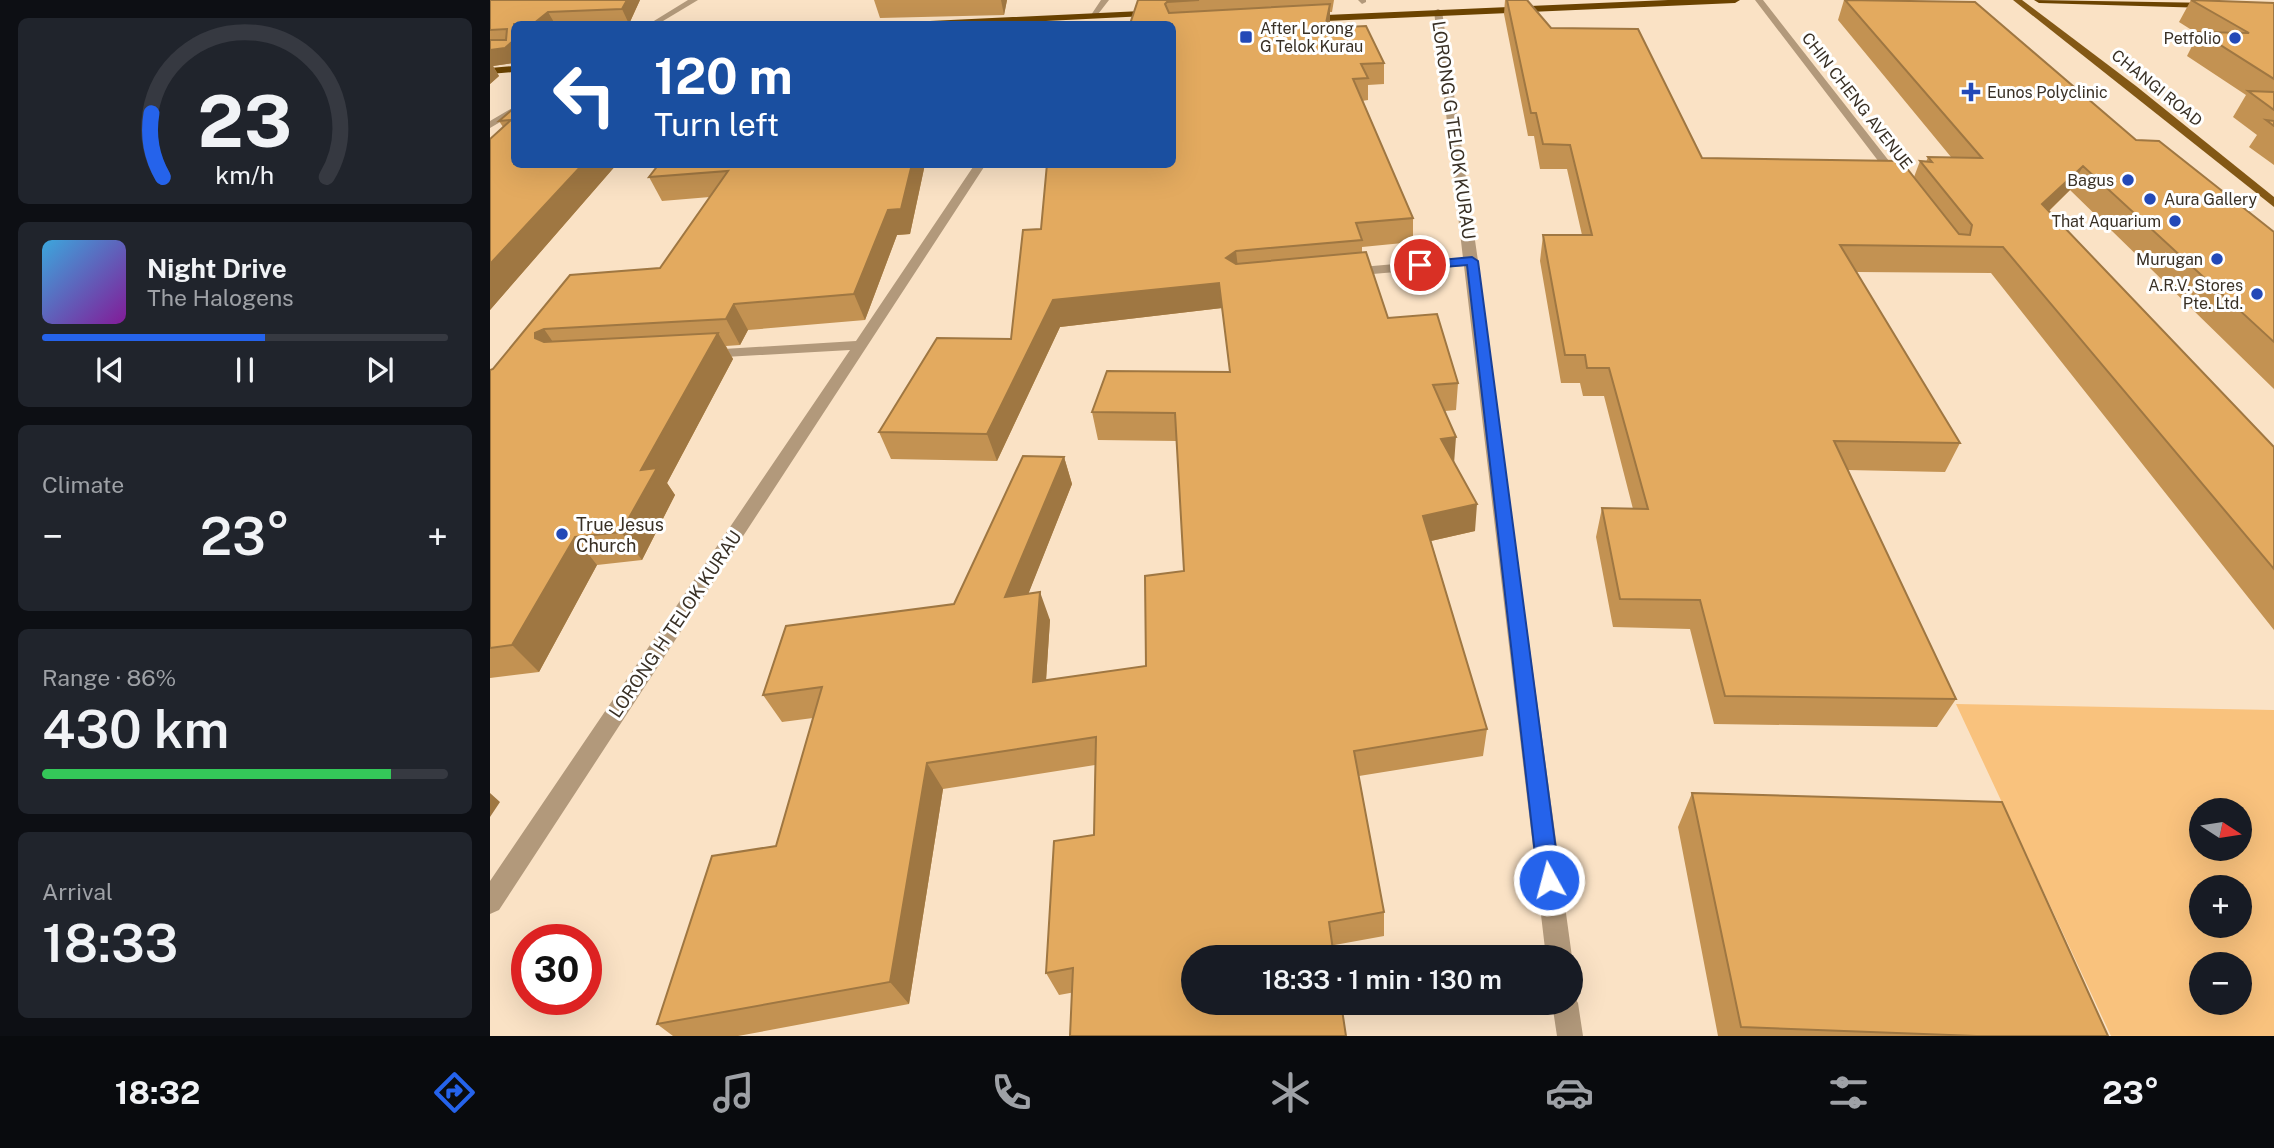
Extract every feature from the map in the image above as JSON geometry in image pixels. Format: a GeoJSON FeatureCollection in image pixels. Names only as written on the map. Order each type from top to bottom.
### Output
{"type":"FeatureCollection","features":[{"type":"Feature","properties":{"kind":"highway"},"geometry":{"type":"LineString","coordinates":[[1295,20],[1438,11],[1735,0]]}},
{"type":"Feature","properties":{"kind":"highway"},"geometry":{"type":"LineString","coordinates":[[2039,0],[2274,7]]}},
{"type":"Feature","properties":{"kind":"highway"},"geometry":{"type":"LineString","coordinates":[[1349,3],[1375,1]]}},
{"type":"Feature","properties":{"kind":"highway"},"geometry":{"type":"LineString","coordinates":[[991,21],[1173,12]]}},
{"type":"Feature","properties":{"kind":"highway"},"geometry":{"type":"LineString","coordinates":[[490,71],[511,69]]}},
{"type":"Feature","properties":{"kind":"main road","name":"CHANGI ROAD"},"geometry":{"type":"LineString","coordinates":[[2017,0],[2133,88],[2274,203]]}},
{"type":"Feature","properties":{"kind":"street"},"geometry":{"type":"LineString","coordinates":[[658,21],[694,0]]}},
{"type":"Feature","properties":{"kind":"street"},"geometry":{"type":"LineString","coordinates":[[1092,16],[1105,0]]}},
{"type":"Feature","properties":{"kind":"street","name":"CHIN CHENG AVENUE"},"geometry":{"type":"LineString","coordinates":[[1759,0],[1907,191]]}},
{"type":"Feature","properties":{"kind":"street","name":"LORONG G TELOK KURAU"},"geometry":{"type":"LineString","coordinates":[[1438,11],[1558,945]]}},
{"type":"Feature","properties":{"kind":"street"},"geometry":{"type":"LineString","coordinates":[[490,125],[511,112]]}},
{"type":"Feature","properties":{"kind":"street","name":"LORONG H TELOK KURAU"},"geometry":{"type":"LineString","coordinates":[[490,902],[978,168]]}},
{"type":"Feature","properties":{"kind":"street"},"geometry":{"type":"LineString","coordinates":[[1335,274],[1472,261]]}},
{"type":"Feature","properties":{"kind":"street"},"geometry":{"type":"LineString","coordinates":[[698,354],[861,345]]}},
{"type":"Feature","properties":{"kind":"street"},"geometry":{"type":"LineString","coordinates":[[1567,1015],[1570,1036]]}},
{"type":"Feature","properties":{"kind":"shaded area"},"geometry":{"type":"Polygon","coordinates":[[[1956,704],[2274,710],[2274,1036],[2111,1036],[1956,704]]]}},
{"type":"Feature","properties":{"kind":"building"},"geometry":{"type":"Polygon","coordinates":[[[490,0],[627,0],[622,9],[548,12],[537,21],[511,21],[511,43],[505,48],[490,50],[490,40],[506,40],[507,29],[490,30],[490,0]]]}},
{"type":"Feature","properties":{"kind":"building"},"geometry":{"type":"Polygon","coordinates":[[[1138,0],[1199,0],[1165,4],[1169,13],[1330,4],[1325,28],[1366,26],[1384,63],[1361,64],[1368,78],[1353,79],[1413,218],[1356,223],[1362,240],[1236,251],[1226,258],[1236,264],[1366,252],[1388,318],[1437,314],[1458,383],[1433,385],[1456,437],[1441,439],[1477,504],[1423,516],[1487,729],[1354,751],[1384,912],[1329,922],[1332,945],[1181,945],[1181,1015],[1343,1015],[1346,1036],[1070,1036],[1073,968],[1046,973],[1054,841],[1094,835],[1096,737],[927,763],[890,982],[657,1024],[712,856],[776,846],[822,687],[763,695],[786,626],[954,604],[1023,456],[1064,457],[1005,597],[1040,592],[1033,682],[1146,666],[1145,576],[1184,571],[1175,413],[1092,412],[1107,371],[1230,372],[1219,283],[1053,300],[987,434],[879,432],[937,338],[1011,339],[1023,230],[1041,229],[1047,168],[1176,168],[1176,21],[1131,21],[1138,0]]]}},
{"type":"Feature","properties":{"kind":"building"},"geometry":{"type":"Polygon","coordinates":[[[1507,0],[1527,0],[1551,28],[1638,29],[1702,158],[1901,161],[1959,234],[1970,235],[1972,225],[1920,161],[1932,162],[1928,157],[1982,158],[1845,0],[1975,2],[2136,140],[2159,141],[2274,232],[2274,342],[2083,166],[2042,204],[2274,447],[2274,569],[2003,247],[1840,245],[1960,443],[1834,441],[1956,699],[1725,696],[1700,600],[1620,599],[1602,508],[1648,509],[1609,368],[1587,368],[1585,355],[1565,355],[1543,235],[1592,235],[1570,145],[1543,144],[1536,113],[1531,113],[1507,0]]]}},
{"type":"Feature","properties":{"kind":"building"},"geometry":{"type":"Polygon","coordinates":[[[2191,0],[2274,3],[2274,79],[2200,32],[2249,33],[2191,0]]]}},
{"type":"Feature","properties":{"kind":"building"},"geometry":{"type":"Polygon","coordinates":[[[2248,91],[2274,92],[2274,110],[2248,91]]]}},
{"type":"Feature","properties":{"kind":"building"},"geometry":{"type":"Polygon","coordinates":[[[511,111],[511,120],[499,121],[511,111]]]}},
{"type":"Feature","properties":{"kind":"building"},"geometry":{"type":"Polygon","coordinates":[[[511,120],[511,168],[579,168],[490,264],[490,139],[511,120]]]}},
{"type":"Feature","properties":{"kind":"building"},"geometry":{"type":"Polygon","coordinates":[[[656,168],[911,168],[901,209],[888,210],[854,294],[734,304],[726,319],[544,329],[535,333],[535,338],[544,342],[718,333],[641,470],[657,468],[621,532],[575,537],[512,645],[490,648],[490,370],[570,275],[660,268],[728,171],[649,177],[656,168]]]}},
{"type":"Feature","properties":{"kind":"building"},"geometry":{"type":"Polygon","coordinates":[[[1692,793],[2002,802],[2108,1036],[1976,1036],[1741,1027],[1692,793]]]}},
{"type":"Feature","properties":{"kind":"place","name":"After Lorong G Telok Kurau"},"geometry":{"type":"Point","coordinates":[1246,37]}},
{"type":"Feature","properties":{"kind":"place","name":"Petfolio"},"geometry":{"type":"Point","coordinates":[2235,38]}},
{"type":"Feature","properties":{"kind":"place","name":"Eunos Polyclinic"},"geometry":{"type":"Point","coordinates":[1971,92]}},
{"type":"Feature","properties":{"kind":"place","name":"Bagus"},"geometry":{"type":"Point","coordinates":[2128,180]}},
{"type":"Feature","properties":{"kind":"place","name":"Aura Gallery"},"geometry":{"type":"Point","coordinates":[2150,199]}},
{"type":"Feature","properties":{"kind":"place","name":"That Aquarium"},"geometry":{"type":"Point","coordinates":[2175,221]}},
{"type":"Feature","properties":{"kind":"place","name":"Murugan"},"geometry":{"type":"Point","coordinates":[2217,259]}},
{"type":"Feature","properties":{"kind":"place","name":"A.R.V. Stores Pte. Ltd."},"geometry":{"type":"Point","coordinates":[2257,294]}},
{"type":"Feature","properties":{"kind":"place","name":"True Jesus Church"},"geometry":{"type":"Point","coordinates":[562,534]}},
{"type":"Feature","properties":{"kind":"route"},"geometry":{"type":"LineString","coordinates":[[1420,265],[1472,261],[1549,880]]}}]}
